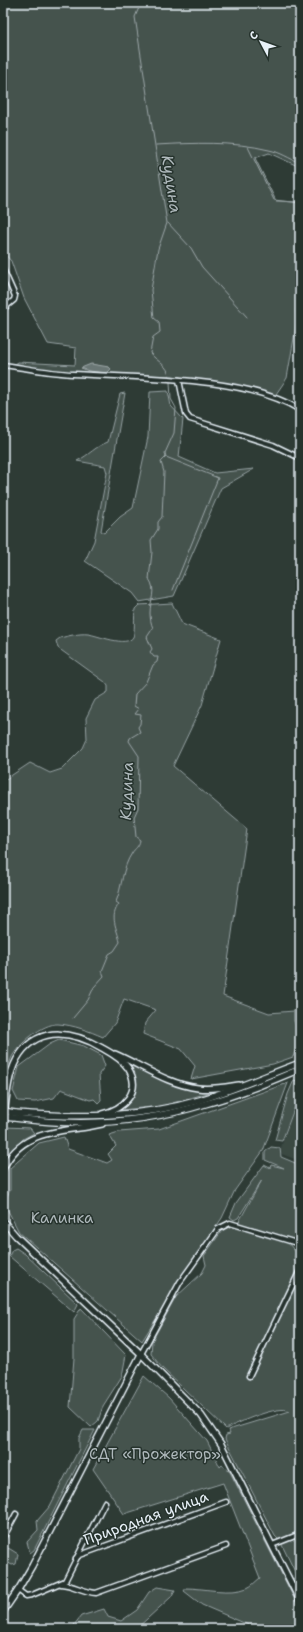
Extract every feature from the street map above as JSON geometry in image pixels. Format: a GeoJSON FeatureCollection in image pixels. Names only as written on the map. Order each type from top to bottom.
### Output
{"type":"FeatureCollection","features":[{"type":"Feature","properties":{"kind":"highway"},"geometry":{"type":"LineString","coordinates":[[3,1117],[122,1116],[166,1109],[201,1100],[300,1063]]}},
{"type":"Feature","properties":{"kind":"highway"},"geometry":{"type":"LineString","coordinates":[[3,1111],[15,1116],[54,1122],[108,1122],[153,1117],[204,1105],[300,1069]]}},
{"type":"Feature","properties":{"kind":"main road"},"geometry":{"type":"LineString","coordinates":[[3,1117],[10,1079],[15,1065],[24,1050],[36,1039],[53,1034],[70,1034],[89,1041],[175,1083],[200,1088],[243,1085]]}},
{"type":"Feature","properties":{"kind":"main road"},"geometry":{"type":"LineString","coordinates":[[91,1116],[119,1108],[128,1099],[132,1092],[132,1080],[129,1072],[121,1061],[108,1051]]}},
{"type":"Feature","properties":{"kind":"main road"},"geometry":{"type":"LineString","coordinates":[[3,1169],[11,1156],[19,1148],[40,1135],[108,1122]]}},
{"type":"Feature","properties":{"kind":"main road"},"geometry":{"type":"LineString","coordinates":[[3,1221],[16,1236],[188,1401],[214,1433],[300,1601]]}},
{"type":"Feature","properties":{"kind":"main road"},"geometry":{"type":"LineString","coordinates":[[3,1226],[16,1236]]}},
{"type":"Feature","properties":{"kind":"main road"},"geometry":{"type":"LineString","coordinates":[[3,1612],[18,1590],[140,1354]]}},
{"type":"Feature","properties":{"kind":"street"},"geometry":{"type":"LineString","coordinates":[[3,269],[15,296],[14,300],[3,309]]}},
{"type":"Feature","properties":{"kind":"street"},"geometry":{"type":"LineString","coordinates":[[3,365],[70,374],[178,380],[254,391],[300,410]]}},
{"type":"Feature","properties":{"kind":"street"},"geometry":{"type":"LineString","coordinates":[[178,380],[186,414],[190,419],[273,446],[300,458]]}},
{"type":"Feature","properties":{"kind":"street"},"geometry":{"type":"LineString","coordinates":[[140,1354],[180,1282],[218,1228],[230,1223],[300,1244]]}},
{"type":"Feature","properties":{"kind":"street"},"geometry":{"type":"LineString","coordinates":[[249,1376],[300,1270]]}},
{"type":"Feature","properties":{"kind":"street"},"geometry":{"type":"LineString","coordinates":[[18,1590],[26,1596],[32,1595],[65,1581],[105,1502]]}},
{"type":"Feature","properties":{"kind":"street","name":"Природная улица"},"geometry":{"type":"LineString","coordinates":[[76,1558],[80,1555],[226,1502]]}},
{"type":"Feature","properties":{"kind":"street"},"geometry":{"type":"LineString","coordinates":[[3,1538],[16,1514]]}},
{"type":"Feature","properties":{"kind":"street"},"geometry":{"type":"LineString","coordinates":[[272,1545],[300,1534]]}},
{"type":"Feature","properties":{"kind":"street"},"geometry":{"type":"LineString","coordinates":[[61,1584],[70,1584],[86,1593],[96,1593],[226,1546]]}},
{"type":"Feature","properties":{"kind":"shaded area"},"geometry":{"type":"Polygon","coordinates":[[[91,364],[109,367],[111,369],[107,373],[89,371],[81,368],[91,364]]]}},
{"type":"Feature","properties":{"kind":"shaded area"},"geometry":{"type":"Polygon","coordinates":[[[300,1093],[300,1161],[279,1153],[300,1093]]]}},
{"type":"Feature","properties":{"kind":"green space"},"geometry":{"type":"Polygon","coordinates":[[[3,3],[300,3],[300,167],[269,153],[255,158],[276,201],[300,202],[300,301],[296,310],[297,321],[287,378],[274,397],[227,385],[172,376],[62,372],[14,365],[18,362],[75,365],[76,348],[48,344],[24,298],[11,261],[3,252],[3,3]]]}},
{"type":"Feature","properties":{"kind":"green space"},"geometry":{"type":"Polygon","coordinates":[[[168,391],[171,406],[183,419],[179,457],[215,473],[254,469],[221,488],[174,596],[139,602],[132,593],[85,561],[94,541],[107,473],[105,466],[77,461],[108,442],[120,394],[125,393],[101,531],[104,533],[120,517],[133,508],[148,437],[150,392],[168,391]]]}},
{"type":"Feature","properties":{"kind":"green space"},"geometry":{"type":"Polygon","coordinates":[[[172,603],[182,624],[221,639],[202,705],[173,766],[247,829],[223,996],[269,1013],[294,1011],[294,1021],[300,1036],[293,1057],[273,1064],[191,1079],[195,1066],[181,1049],[143,1034],[145,1023],[156,1010],[124,999],[115,1023],[103,1037],[76,1027],[58,1024],[45,1027],[31,1036],[19,1047],[11,1059],[3,1099],[3,781],[30,763],[50,773],[62,769],[83,748],[87,739],[86,718],[95,700],[108,692],[108,686],[105,682],[58,648],[56,641],[60,638],[85,634],[118,641],[130,640],[134,635],[135,609],[139,605],[172,603]]]}},
{"type":"Feature","properties":{"kind":"green space"},"geometry":{"type":"Polygon","coordinates":[[[59,1040],[84,1046],[101,1055],[105,1066],[99,1074],[101,1100],[98,1103],[94,1099],[90,1100],[61,1089],[54,1098],[35,1102],[18,1101],[13,1091],[19,1067],[50,1044],[59,1040]]]}},
{"type":"Feature","properties":{"kind":"green space"},"geometry":{"type":"Polygon","coordinates":[[[132,1065],[164,1081],[186,1088],[209,1090],[222,1089],[162,1106],[121,1110],[130,1100],[135,1090],[135,1078],[130,1066],[132,1065]]]}},
{"type":"Feature","properties":{"kind":"green space"},"geometry":{"type":"Polygon","coordinates":[[[294,1080],[300,1082],[300,1093],[282,1141],[275,1140],[288,1094],[294,1080]]]}},
{"type":"Feature","properties":{"kind":"green space","name":"Калинка"},"geometry":{"type":"Polygon","coordinates":[[[288,1083],[263,1151],[235,1190],[222,1218],[188,1268],[142,1341],[19,1232],[4,1203],[10,1190],[10,1168],[39,1143],[64,1137],[68,1149],[107,1163],[112,1160],[108,1154],[116,1146],[109,1135],[119,1132],[159,1129],[288,1083]]]}},
{"type":"Feature","properties":{"kind":"green space"},"geometry":{"type":"Polygon","coordinates":[[[5,1127],[30,1128],[34,1133],[23,1139],[3,1159],[5,1127]]]}},
{"type":"Feature","properties":{"kind":"green space"},"geometry":{"type":"Polygon","coordinates":[[[271,1147],[280,1148],[281,1157],[300,1165],[300,1244],[237,1225],[262,1180],[238,1218],[234,1220],[230,1217],[236,1203],[264,1165],[270,1168],[271,1165],[284,1168],[265,1160],[265,1152],[271,1147]]]}},
{"type":"Feature","properties":{"kind":"green space"},"geometry":{"type":"Polygon","coordinates":[[[229,1226],[234,1226],[287,1242],[296,1252],[294,1260],[300,1261],[300,1582],[280,1541],[275,1536],[225,1439],[226,1435],[230,1434],[228,1430],[290,1411],[277,1410],[268,1412],[226,1429],[162,1368],[151,1354],[152,1341],[176,1297],[202,1273],[206,1265],[204,1256],[221,1232],[229,1226]]]}},
{"type":"Feature","properties":{"kind":"green space"},"geometry":{"type":"Polygon","coordinates":[[[16,1248],[25,1254],[78,1304],[74,1312],[9,1256],[12,1250],[16,1248]]]}},
{"type":"Feature","properties":{"kind":"green space"},"geometry":{"type":"Polygon","coordinates":[[[81,1308],[126,1355],[122,1376],[103,1406],[98,1421],[91,1427],[70,1407],[74,1358],[74,1319],[81,1308]]]}},
{"type":"Feature","properties":{"kind":"green space","name":"СДТ «Прожектор»"},"geometry":{"type":"Polygon","coordinates":[[[144,1376],[169,1398],[207,1441],[220,1467],[222,1465],[229,1470],[300,1610],[300,1629],[258,1629],[202,1605],[184,1591],[186,1588],[225,1591],[240,1590],[249,1587],[260,1578],[223,1483],[124,1514],[93,1469],[144,1376]]]}},
{"type":"Feature","properties":{"kind":"green space"},"geometry":{"type":"Polygon","coordinates":[[[83,1430],[95,1430],[34,1550],[30,1553],[27,1542],[38,1530],[37,1521],[50,1506],[79,1449],[79,1438],[83,1430]]]}},
{"type":"Feature","properties":{"kind":"green space"},"geometry":{"type":"Polygon","coordinates":[[[3,1547],[18,1554],[16,1564],[12,1565],[3,1560],[3,1547]]]}},
{"type":"Feature","properties":{"kind":"green space"},"geometry":{"type":"Polygon","coordinates":[[[157,1587],[175,1590],[171,1597],[136,1629],[71,1629],[81,1616],[104,1609],[108,1617],[121,1621],[137,1610],[149,1592],[157,1587]]]}},
{"type":"Feature","properties":{"kind":"waterway","name":"Кудина"},"geometry":{"type":"LineString","coordinates":[[141,3],[135,17],[167,223],[158,249],[151,290],[154,318],[159,322],[160,332],[153,337],[150,353],[167,369],[169,377]]}},
{"type":"Feature","properties":{"kind":"waterway"},"geometry":{"type":"LineString","coordinates":[[156,145],[199,143],[241,145],[273,151],[300,163]]}},
{"type":"Feature","properties":{"kind":"waterway"},"geometry":{"type":"LineString","coordinates":[[248,147],[274,200],[300,203]]}},
{"type":"Feature","properties":{"kind":"waterway"},"geometry":{"type":"LineString","coordinates":[[168,223],[191,248],[202,267],[247,317]]}},
{"type":"Feature","properties":{"kind":"waterway","name":"Кудина"},"geometry":{"type":"LineString","coordinates":[[73,1018],[88,1000],[94,987],[104,976],[102,971],[109,954],[114,951],[120,942],[114,918],[119,904],[116,902],[126,865],[140,840],[136,837],[134,817],[138,808],[139,756],[129,741],[130,738],[140,732],[138,727],[140,724],[141,715],[135,714],[139,709],[134,706],[135,694],[146,682],[153,665],[157,662],[158,657],[154,657],[150,652],[152,649],[147,637],[153,628],[150,613],[153,587],[149,579],[152,552],[151,540],[158,529],[158,522],[162,517],[164,472],[161,462],[166,457],[165,453],[174,433],[176,408],[171,399],[170,382]]}},
{"type":"Feature","properties":{"kind":"waterway"},"geometry":{"type":"LineString","coordinates":[[166,457],[218,478],[173,590]]}}]}
